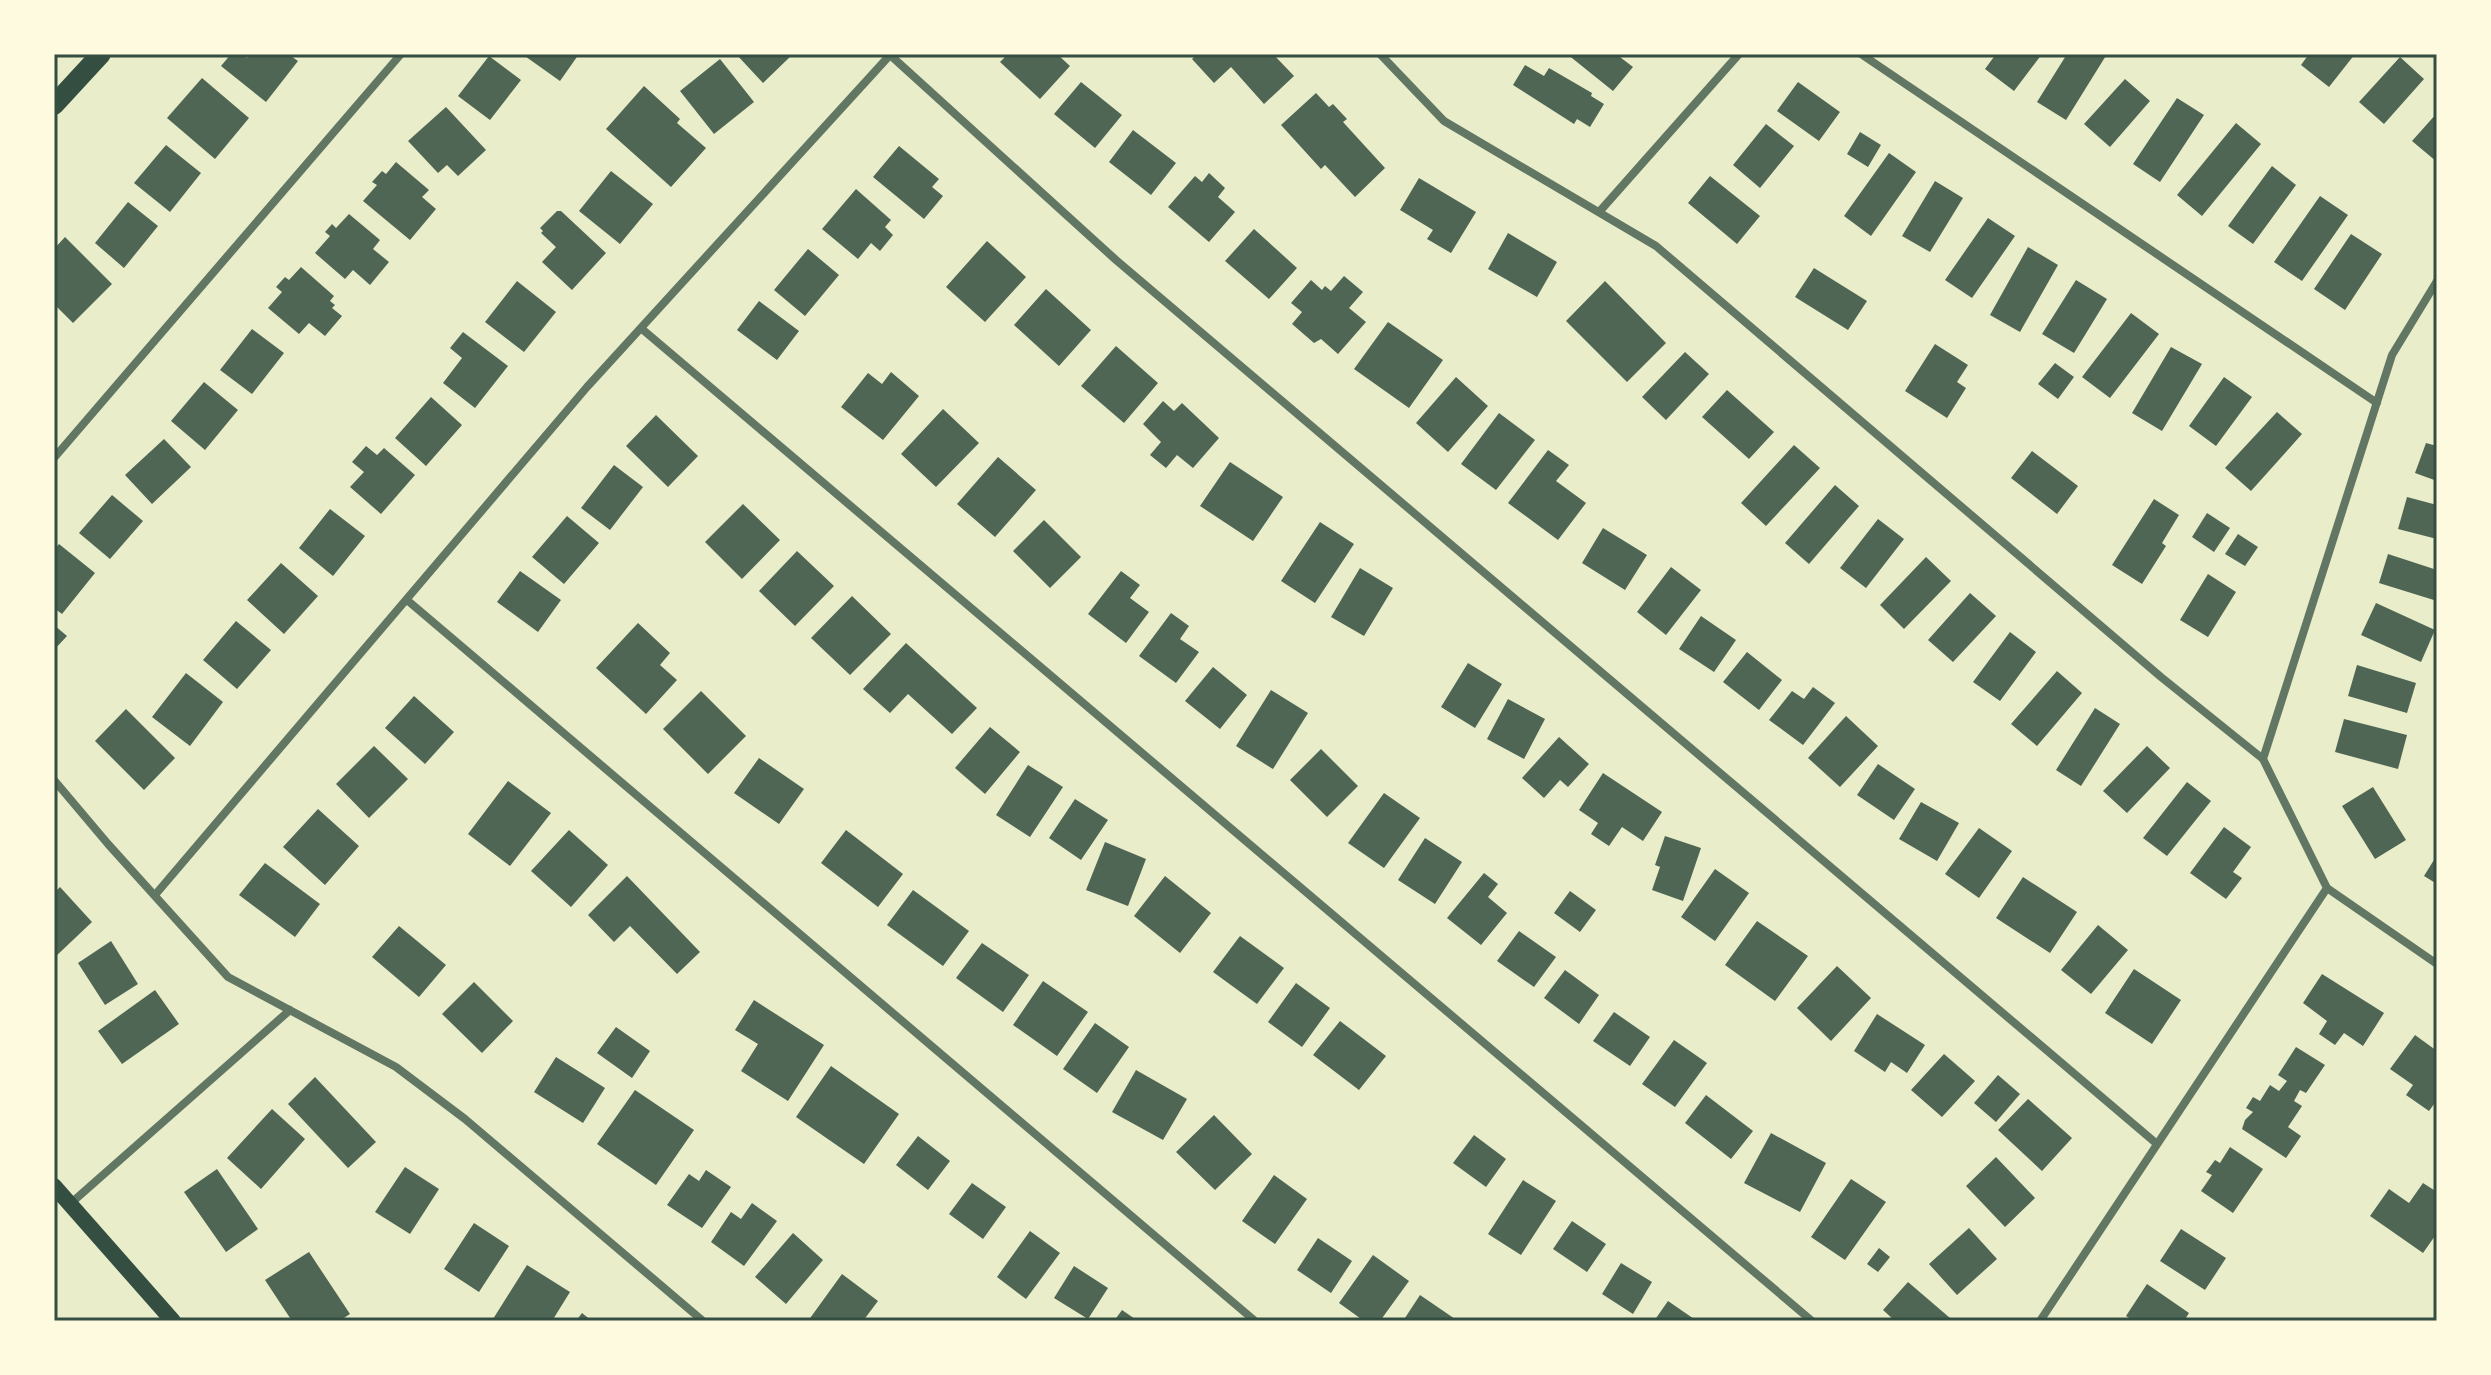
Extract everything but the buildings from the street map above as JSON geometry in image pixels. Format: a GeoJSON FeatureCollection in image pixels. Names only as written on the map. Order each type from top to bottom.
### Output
{"type":"FeatureCollection","features":[{"type":"Feature","properties":{"kind":"main road"},"geometry":{"type":"LineString","coordinates":[[54,105],[101,54]]}},
{"type":"Feature","properties":{"kind":"main road"},"geometry":{"type":"LineString","coordinates":[[54,1186],[168,1319]]}},
{"type":"Feature","properties":{"kind":"street"},"geometry":{"type":"LineString","coordinates":[[54,458],[401,54]]}},
{"type":"Feature","properties":{"kind":"street"},"geometry":{"type":"LineString","coordinates":[[1380,54],[1444,121],[1656,246],[2161,677],[2263,759],[2327,888],[2437,964]]}},
{"type":"Feature","properties":{"kind":"street"},"geometry":{"type":"LineString","coordinates":[[1600,211],[1739,54]]}},
{"type":"Feature","properties":{"kind":"street"},"geometry":{"type":"LineString","coordinates":[[1861,54],[2377,403]]}},
{"type":"Feature","properties":{"kind":"street"},"geometry":{"type":"LineString","coordinates":[[155,895],[587,387],[889,55],[1116,260],[2157,1144]]}},
{"type":"Feature","properties":{"kind":"street"},"geometry":{"type":"LineString","coordinates":[[2263,759],[2392,355],[2437,281]]}},
{"type":"Feature","properties":{"kind":"street"},"geometry":{"type":"LineString","coordinates":[[642,329],[1812,1321]]}},
{"type":"Feature","properties":{"kind":"street"},"geometry":{"type":"LineString","coordinates":[[407,600],[1255,1321]]}},
{"type":"Feature","properties":{"kind":"street"},"geometry":{"type":"LineString","coordinates":[[54,780],[228,977],[396,1067],[465,1119],[703,1321]]}},
{"type":"Feature","properties":{"kind":"street"},"geometry":{"type":"LineString","coordinates":[[2040,1321],[2327,888]]}},
{"type":"Feature","properties":{"kind":"street"},"geometry":{"type":"LineString","coordinates":[[70,1204],[290,1010]]}}]}
